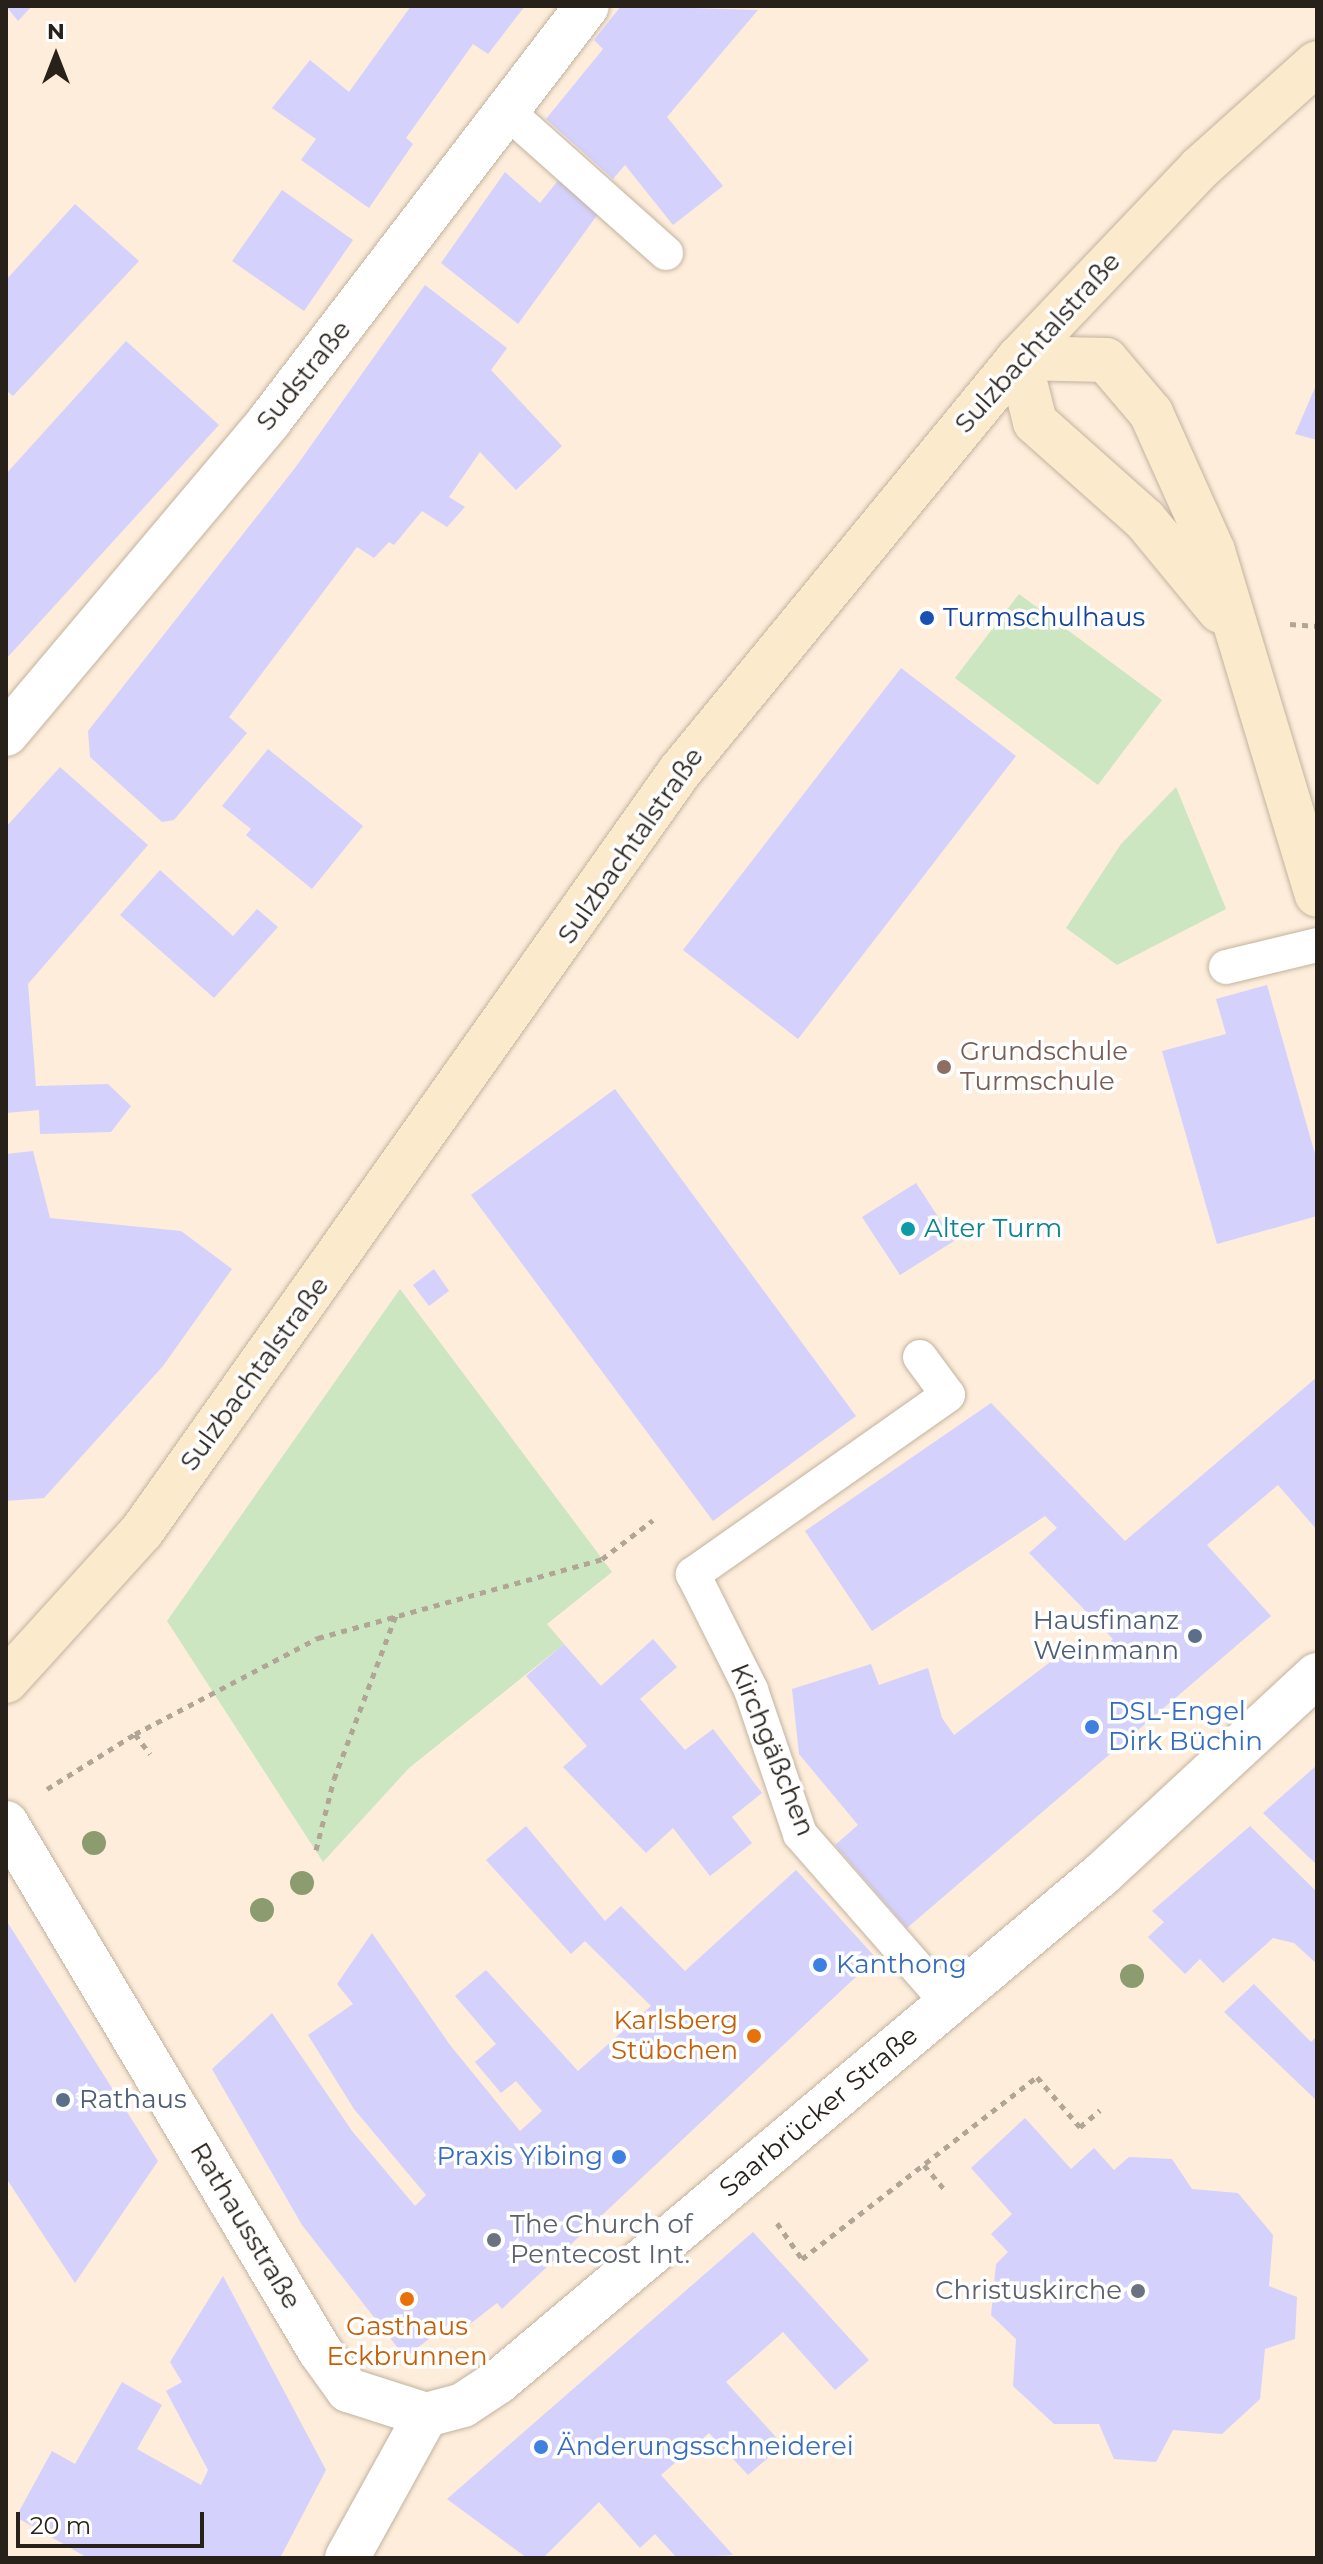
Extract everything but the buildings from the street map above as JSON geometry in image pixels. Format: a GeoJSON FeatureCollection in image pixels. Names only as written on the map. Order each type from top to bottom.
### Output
{"type":"FeatureCollection","features":[{"type":"Feature","properties":{"kind":"main road","name":"Sulzbachtalstraße"},"geometry":{"type":"LineString","coordinates":[[6,1681],[142,1531],[614,871],[680,771],[1019,358],[1200,168],[1317,63]]}},
{"type":"Feature","properties":{"kind":"main road"},"geometry":{"type":"LineString","coordinates":[[1233,629],[1145,520],[1035,422],[1019,358],[1106,360],[1129,383],[1187,481],[1317,895]]}},
{"type":"Feature","properties":{"kind":"street","name":"Sudstraße"},"geometry":{"type":"LineString","coordinates":[[6,734],[270,420],[510,114],[587,6]]}},
{"type":"Feature","properties":{"kind":"street","name":"Saarbrücker Straße"},"geometry":{"type":"LineString","coordinates":[[426,2415],[463,2405],[498,2382],[1102,1874],[1317,1675]]}},
{"type":"Feature","properties":{"kind":"street","name":"Rathausstraße"},"geometry":{"type":"LineString","coordinates":[[6,1823],[320,2351],[348,2390],[426,2415]]}},
{"type":"Feature","properties":{"kind":"street"},"geometry":{"type":"LineString","coordinates":[[347,2558],[426,2415]]}},
{"type":"Feature","properties":{"kind":"lane"},"geometry":{"type":"LineString","coordinates":[[510,114],[666,253]]}},
{"type":"Feature","properties":{"kind":"lane"},"geometry":{"type":"LineString","coordinates":[[1226,967],[1317,945]]}},
{"type":"Feature","properties":{"kind":"lane","name":"Kirchgäßchen"},"geometry":{"type":"LineString","coordinates":[[920,1357],[948,1395],[693,1574],[751,1690],[800,1834],[948,2003]]}},
{"type":"Feature","properties":{"kind":"path"},"geometry":{"type":"LineString","coordinates":[[43,1792],[135,1734],[318,1638],[602,1559],[653,1520]]}},
{"type":"Feature","properties":{"kind":"path"},"geometry":{"type":"LineString","coordinates":[[316,1850],[334,1779],[396,1615]]}},
{"type":"Feature","properties":{"kind":"path"},"geometry":{"type":"LineString","coordinates":[[135,1734],[150,1754]]}},
{"type":"Feature","properties":{"kind":"path"},"geometry":{"type":"LineString","coordinates":[[774,2226],[802,2259],[1037,2077],[1080,2127],[1100,2110]]}},
{"type":"Feature","properties":{"kind":"path"},"geometry":{"type":"LineString","coordinates":[[924,2165],[944,2189]]}},
{"type":"Feature","properties":{"kind":"green space"},"geometry":{"type":"Polygon","coordinates":[[[1019,594],[1162,700],[1098,785],[955,678],[1019,594]]]}},
{"type":"Feature","properties":{"kind":"green space"},"geometry":{"type":"Polygon","coordinates":[[[1176,787],[1226,909],[1117,965],[1066,928],[1121,844],[1176,787]]]}},
{"type":"Feature","properties":{"kind":"green space"},"geometry":{"type":"Polygon","coordinates":[[[400,1289],[612,1572],[547,1624],[564,1644],[409,1768],[323,1862],[167,1621],[400,1289]]]}},
{"type":"Feature","properties":{"kind":"place","name":"Turmschulhaus"},"geometry":{"type":"Point","coordinates":[927,618]}},
{"type":"Feature","properties":{"kind":"place","name":"Grundschule Turmschule"},"geometry":{"type":"Point","coordinates":[944,1067]}},
{"type":"Feature","properties":{"kind":"place","name":"Alter Turm"},"geometry":{"type":"Point","coordinates":[908,1229]}},
{"type":"Feature","properties":{"kind":"place","name":"Hausfinanz Weinmann"},"geometry":{"type":"Point","coordinates":[1195,1636]}},
{"type":"Feature","properties":{"kind":"place","name":"DSL-Engel Dirk Büchin"},"geometry":{"type":"Point","coordinates":[1092,1727]}},
{"type":"Feature","properties":{"kind":"place","name":"Kanthong"},"geometry":{"type":"Point","coordinates":[820,1965]}},
{"type":"Feature","properties":{"kind":"place","name":"Karlsberg Stübchen"},"geometry":{"type":"Point","coordinates":[754,2036]}},
{"type":"Feature","properties":{"kind":"place","name":"Rathaus"},"geometry":{"type":"Point","coordinates":[63,2100]}},
{"type":"Feature","properties":{"kind":"place","name":"Praxis Yibing"},"geometry":{"type":"Point","coordinates":[619,2157]}},
{"type":"Feature","properties":{"kind":"place","name":"The Church of Pentecost Int."},"geometry":{"type":"Point","coordinates":[494,2240]}},
{"type":"Feature","properties":{"kind":"place","name":"Christuskirche"},"geometry":{"type":"Point","coordinates":[1138,2291]}},
{"type":"Feature","properties":{"kind":"place","name":"Gasthaus Eckbrunnen"},"geometry":{"type":"Point","coordinates":[407,2299]}},
{"type":"Feature","properties":{"kind":"place","name":"Änderungsschneiderei"},"geometry":{"type":"Point","coordinates":[541,2447]}}]}
